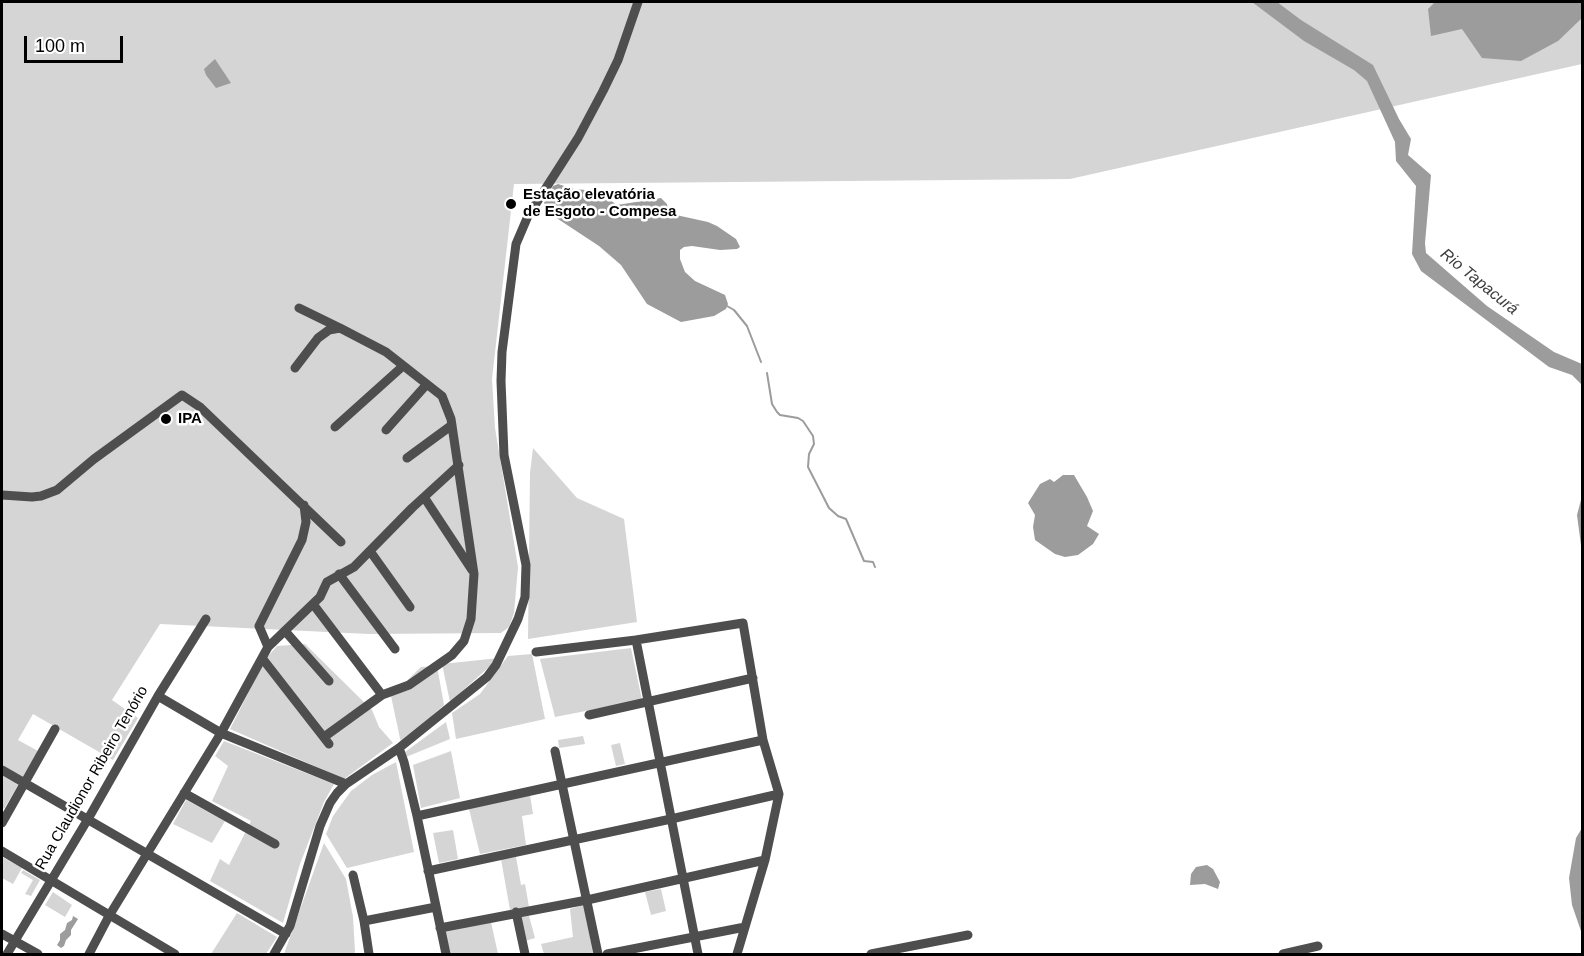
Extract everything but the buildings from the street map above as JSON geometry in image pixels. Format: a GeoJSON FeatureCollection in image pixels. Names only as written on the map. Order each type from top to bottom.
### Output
{"type":"FeatureCollection","features":[{"type":"Feature","properties":{"kind":"street"},"geometry":{"type":"LineString","coordinates":[[274,954],[295,913],[320,826],[330,803],[346,784],[399,748],[487,677],[496,665],[519,619],[525,597],[526,565],[504,455],[501,381],[502,352],[516,244],[528,216],[578,138],[603,91],[618,60],[637,5]]}},
{"type":"Feature","properties":{"kind":"street"},"geometry":{"type":"LineString","coordinates":[[262,658],[327,741],[382,695],[408,685],[452,655],[464,641],[471,620],[474,574],[452,425],[442,396],[386,352],[299,308]]}},
{"type":"Feature","properties":{"kind":"street"},"geometry":{"type":"LineString","coordinates":[[295,368],[318,338],[329,330],[340,328]]}},
{"type":"Feature","properties":{"kind":"street"},"geometry":{"type":"LineString","coordinates":[[335,427],[403,366]]}},
{"type":"Feature","properties":{"kind":"street"},"geometry":{"type":"LineString","coordinates":[[386,430],[427,384]]}},
{"type":"Feature","properties":{"kind":"street"},"geometry":{"type":"LineString","coordinates":[[2,495],[32,497],[57,490],[94,459],[182,395],[200,407],[341,542]]}},
{"type":"Feature","properties":{"kind":"street"},"geometry":{"type":"LineString","coordinates":[[407,458],[452,425]]}},
{"type":"Feature","properties":{"kind":"street"},"geometry":{"type":"LineString","coordinates":[[89,954],[109,916],[221,732],[268,646],[320,597],[327,582],[354,567],[459,465]]}},
{"type":"Feature","properties":{"kind":"street"},"geometry":{"type":"LineString","coordinates":[[424,497],[474,574]]}},
{"type":"Feature","properties":{"kind":"street"},"geometry":{"type":"LineString","coordinates":[[268,646],[259,626],[302,540],[306,522],[304,505]]}},
{"type":"Feature","properties":{"kind":"street"},"geometry":{"type":"LineString","coordinates":[[370,551],[410,607]]}},
{"type":"Feature","properties":{"kind":"street"},"geometry":{"type":"LineString","coordinates":[[339,574],[395,649]]}},
{"type":"Feature","properties":{"kind":"street"},"geometry":{"type":"LineString","coordinates":[[313,604],[382,695]]}},
{"type":"Feature","properties":{"kind":"street","name":"Rua Claudionor Ribeiro Tenório"},"geometry":{"type":"LineString","coordinates":[[7,954],[158,696],[206,619]]}},
{"type":"Feature","properties":{"kind":"street"},"geometry":{"type":"LineString","coordinates":[[536,652],[636,640],[743,623],[763,740],[779,794],[765,860],[738,954]]}},
{"type":"Feature","properties":{"kind":"street"},"geometry":{"type":"LineString","coordinates":[[285,631],[329,681]]}},
{"type":"Feature","properties":{"kind":"street"},"geometry":{"type":"LineString","coordinates":[[636,640],[698,954]]}},
{"type":"Feature","properties":{"kind":"street"},"geometry":{"type":"LineString","coordinates":[[589,715],[753,678]]}},
{"type":"Feature","properties":{"kind":"street"},"geometry":{"type":"LineString","coordinates":[[158,696],[221,732],[346,784]]}},
{"type":"Feature","properties":{"kind":"street"},"geometry":{"type":"LineString","coordinates":[[2,823],[55,729]]}},
{"type":"Feature","properties":{"kind":"street"},"geometry":{"type":"LineString","coordinates":[[417,816],[763,740]]}},
{"type":"Feature","properties":{"kind":"street"},"geometry":{"type":"LineString","coordinates":[[399,748],[417,816],[446,954]]}},
{"type":"Feature","properties":{"kind":"street"},"geometry":{"type":"LineString","coordinates":[[555,751],[598,954]]}},
{"type":"Feature","properties":{"kind":"street"},"geometry":{"type":"LineString","coordinates":[[2,770],[286,934]]}},
{"type":"Feature","properties":{"kind":"street"},"geometry":{"type":"LineString","coordinates":[[184,793],[275,844]]}},
{"type":"Feature","properties":{"kind":"street"},"geometry":{"type":"LineString","coordinates":[[428,871],[779,794]]}},
{"type":"Feature","properties":{"kind":"street"},"geometry":{"type":"LineString","coordinates":[[2,851],[175,954]]}},
{"type":"Feature","properties":{"kind":"street"},"geometry":{"type":"LineString","coordinates":[[440,928],[587,900],[765,860]]}},
{"type":"Feature","properties":{"kind":"street"},"geometry":{"type":"LineString","coordinates":[[353,875],[369,954]]}},
{"type":"Feature","properties":{"kind":"street"},"geometry":{"type":"LineString","coordinates":[[364,921],[436,907]]}},
{"type":"Feature","properties":{"kind":"street"},"geometry":{"type":"LineString","coordinates":[[516,912],[525,954]]}},
{"type":"Feature","properties":{"kind":"street"},"geometry":{"type":"LineString","coordinates":[[607,954],[745,927]]}},
{"type":"Feature","properties":{"kind":"street"},"geometry":{"type":"LineString","coordinates":[[2,934],[38,954]]}},
{"type":"Feature","properties":{"kind":"street"},"geometry":{"type":"LineString","coordinates":[[871,954],[968,934]]}},
{"type":"Feature","properties":{"kind":"street"},"geometry":{"type":"LineString","coordinates":[[1283,954],[1318,946]]}},
{"type":"Feature","properties":{"kind":"shaded area"},"geometry":{"type":"Polygon","coordinates":[[[2,2],[1582,2],[1582,64],[1070,179],[514,184],[492,379],[495,428],[518,567],[514,613],[509,627],[501,633],[369,634],[160,624],[112,700],[138,718],[113,760],[33,714],[18,740],[38,751],[4,809],[2,807],[2,2]]]}},
{"type":"Feature","properties":{"kind":"shaded area"},"geometry":{"type":"Polygon","coordinates":[[[1252,2],[1277,2],[1301,20],[1373,65],[1411,139],[1408,155],[1431,175],[1426,253],[1487,306],[1554,352],[1582,364],[1582,385],[1572,375],[1549,367],[1421,271],[1412,254],[1416,186],[1396,161],[1395,142],[1367,81],[1354,70],[1304,41],[1252,2]]]}},
{"type":"Feature","properties":{"kind":"shaded area"},"geometry":{"type":"Polygon","coordinates":[[[1435,2],[1582,2],[1582,18],[1558,41],[1521,61],[1482,58],[1462,29],[1431,36],[1428,9],[1435,2]]]}},
{"type":"Feature","properties":{"kind":"shaded area"},"geometry":{"type":"Polygon","coordinates":[[[215,59],[231,83],[216,88],[204,69],[215,59]]]}},
{"type":"Feature","properties":{"kind":"shaded area"},"geometry":{"type":"Polygon","coordinates":[[[558,184],[574,189],[597,191],[617,205],[661,198],[667,204],[668,210],[676,215],[708,222],[736,239],[740,247],[737,249],[720,250],[692,246],[680,250],[680,259],[685,272],[695,281],[725,295],[728,304],[726,309],[714,316],[681,322],[647,304],[621,265],[599,246],[555,217],[547,209],[544,203],[553,186],[558,184]]]}},
{"type":"Feature","properties":{"kind":"shaded area"},"geometry":{"type":"Polygon","coordinates":[[[533,448],[577,498],[624,519],[637,622],[528,639],[530,473],[533,448]]]}},
{"type":"Feature","properties":{"kind":"shaded area"},"geometry":{"type":"Polygon","coordinates":[[[1063,475],[1074,475],[1093,511],[1087,526],[1099,534],[1093,544],[1078,555],[1065,557],[1055,554],[1035,540],[1033,527],[1035,515],[1028,503],[1040,484],[1050,479],[1054,482],[1063,475]]]}},
{"type":"Feature","properties":{"kind":"shaded area"},"geometry":{"type":"Polygon","coordinates":[[[1582,496],[1582,553],[1577,515],[1582,496]]]}},
{"type":"Feature","properties":{"kind":"shaded area"},"geometry":{"type":"Polygon","coordinates":[[[305,644],[372,710],[379,727],[393,743],[344,779],[230,729],[265,660],[277,646],[305,644]]]}},
{"type":"Feature","properties":{"kind":"shaded area"},"geometry":{"type":"Polygon","coordinates":[[[631,648],[642,700],[555,717],[540,659],[631,648]]]}},
{"type":"Feature","properties":{"kind":"shaded area"},"geometry":{"type":"Polygon","coordinates":[[[532,654],[545,719],[456,739],[452,713],[480,694],[508,656],[532,654]]]}},
{"type":"Feature","properties":{"kind":"shaded area"},"geometry":{"type":"Polygon","coordinates":[[[499,658],[450,702],[442,664],[499,658]]]}},
{"type":"Feature","properties":{"kind":"shaded area"},"geometry":{"type":"Polygon","coordinates":[[[437,666],[444,705],[401,743],[391,696],[421,667],[437,666]]]}},
{"type":"Feature","properties":{"kind":"shaded area"},"geometry":{"type":"Polygon","coordinates":[[[446,722],[450,739],[406,757],[405,752],[446,722]]]}},
{"type":"Feature","properties":{"kind":"shaded area"},"geometry":{"type":"Polygon","coordinates":[[[583,736],[585,744],[559,748],[558,740],[583,736]]]}},
{"type":"Feature","properties":{"kind":"shaded area"},"geometry":{"type":"Polygon","coordinates":[[[224,741],[334,784],[324,802],[300,864],[283,923],[210,881],[220,859],[229,865],[251,821],[212,801],[228,766],[215,756],[224,741]]]}},
{"type":"Feature","properties":{"kind":"shaded area"},"geometry":{"type":"Polygon","coordinates":[[[620,743],[625,764],[616,766],[611,745],[620,743]]]}},
{"type":"Feature","properties":{"kind":"shaded area"},"geometry":{"type":"Polygon","coordinates":[[[451,751],[460,798],[421,808],[413,765],[451,751]]]}},
{"type":"Feature","properties":{"kind":"shaded area"},"geometry":{"type":"Polygon","coordinates":[[[396,762],[414,852],[347,868],[326,834],[333,816],[351,791],[372,775],[396,762]]]}},
{"type":"Feature","properties":{"kind":"shaded area"},"geometry":{"type":"Polygon","coordinates":[[[530,795],[533,814],[522,816],[526,845],[480,854],[469,809],[530,795]]]}},
{"type":"Feature","properties":{"kind":"shaded area"},"geometry":{"type":"Polygon","coordinates":[[[186,800],[225,821],[212,843],[173,824],[186,800]]]}},
{"type":"Feature","properties":{"kind":"shaded area"},"geometry":{"type":"Polygon","coordinates":[[[1582,828],[1582,934],[1572,905],[1569,878],[1576,838],[1582,828]]]}},
{"type":"Feature","properties":{"kind":"shaded area"},"geometry":{"type":"Polygon","coordinates":[[[453,830],[458,859],[439,863],[433,833],[453,830]]]}},
{"type":"Feature","properties":{"kind":"shaded area"},"geometry":{"type":"Polygon","coordinates":[[[324,843],[346,879],[353,917],[355,952],[354,954],[284,954],[324,843]]]}},
{"type":"Feature","properties":{"kind":"shaded area"},"geometry":{"type":"Polygon","coordinates":[[[2,857],[22,868],[13,884],[2,878],[2,857]]]}},
{"type":"Feature","properties":{"kind":"shaded area"},"geometry":{"type":"Polygon","coordinates":[[[516,857],[521,885],[525,884],[529,907],[510,910],[501,859],[516,857]]]}},
{"type":"Feature","properties":{"kind":"shaded area"},"geometry":{"type":"Polygon","coordinates":[[[1207,865],[1213,869],[1220,882],[1218,889],[1205,884],[1190,885],[1191,874],[1196,867],[1207,865]]]}},
{"type":"Feature","properties":{"kind":"shaded area"},"geometry":{"type":"Polygon","coordinates":[[[23,870],[40,880],[31,896],[25,894],[33,880],[21,873],[23,870]]]}},
{"type":"Feature","properties":{"kind":"shaded area"},"geometry":{"type":"Polygon","coordinates":[[[661,889],[666,911],[651,915],[645,892],[661,889]]]}},
{"type":"Feature","properties":{"kind":"shaded area"},"geometry":{"type":"Polygon","coordinates":[[[53,892],[72,905],[65,917],[45,905],[53,892]]]}},
{"type":"Feature","properties":{"kind":"shaded area"},"geometry":{"type":"Polygon","coordinates":[[[584,905],[593,953],[544,954],[541,944],[573,937],[570,909],[584,905]]]}},
{"type":"Feature","properties":{"kind":"shaded area"},"geometry":{"type":"Polygon","coordinates":[[[237,913],[277,937],[266,954],[211,954],[237,913]]]}},
{"type":"Feature","properties":{"kind":"shaded area"},"geometry":{"type":"Polygon","coordinates":[[[73,916],[78,919],[71,930],[71,935],[61,948],[57,945],[60,934],[73,916]]]}},
{"type":"Feature","properties":{"kind":"shaded area"},"geometry":{"type":"Polygon","coordinates":[[[529,916],[535,938],[525,941],[520,917],[529,916]]]}},
{"type":"Feature","properties":{"kind":"shaded area"},"geometry":{"type":"Polygon","coordinates":[[[491,922],[498,954],[449,954],[444,929],[491,922]]]}},
{"type":"Feature","properties":{"kind":"waterway"},"geometry":{"type":"LineString","coordinates":[[727,306],[734,310],[747,326],[761,362]]}},
{"type":"Feature","properties":{"kind":"waterway"},"geometry":{"type":"LineString","coordinates":[[767,373],[772,404],[777,412],[780,415],[803,421],[813,436],[814,444],[809,454],[808,467],[829,508],[838,516],[846,519],[864,561],[873,562],[875,567]]}},
{"type":"Feature","properties":{"kind":"place","name":"Estação elevatória de Esgoto - Compesa"},"geometry":{"type":"Point","coordinates":[511,204]}},
{"type":"Feature","properties":{"kind":"place","name":"IPA"},"geometry":{"type":"Point","coordinates":[166,419]}},
{"type":"Feature","properties":{"kind":"water label","name":"Rio Tapacurá"},"geometry":{"type":"Point","coordinates":[1479,282]}}]}
